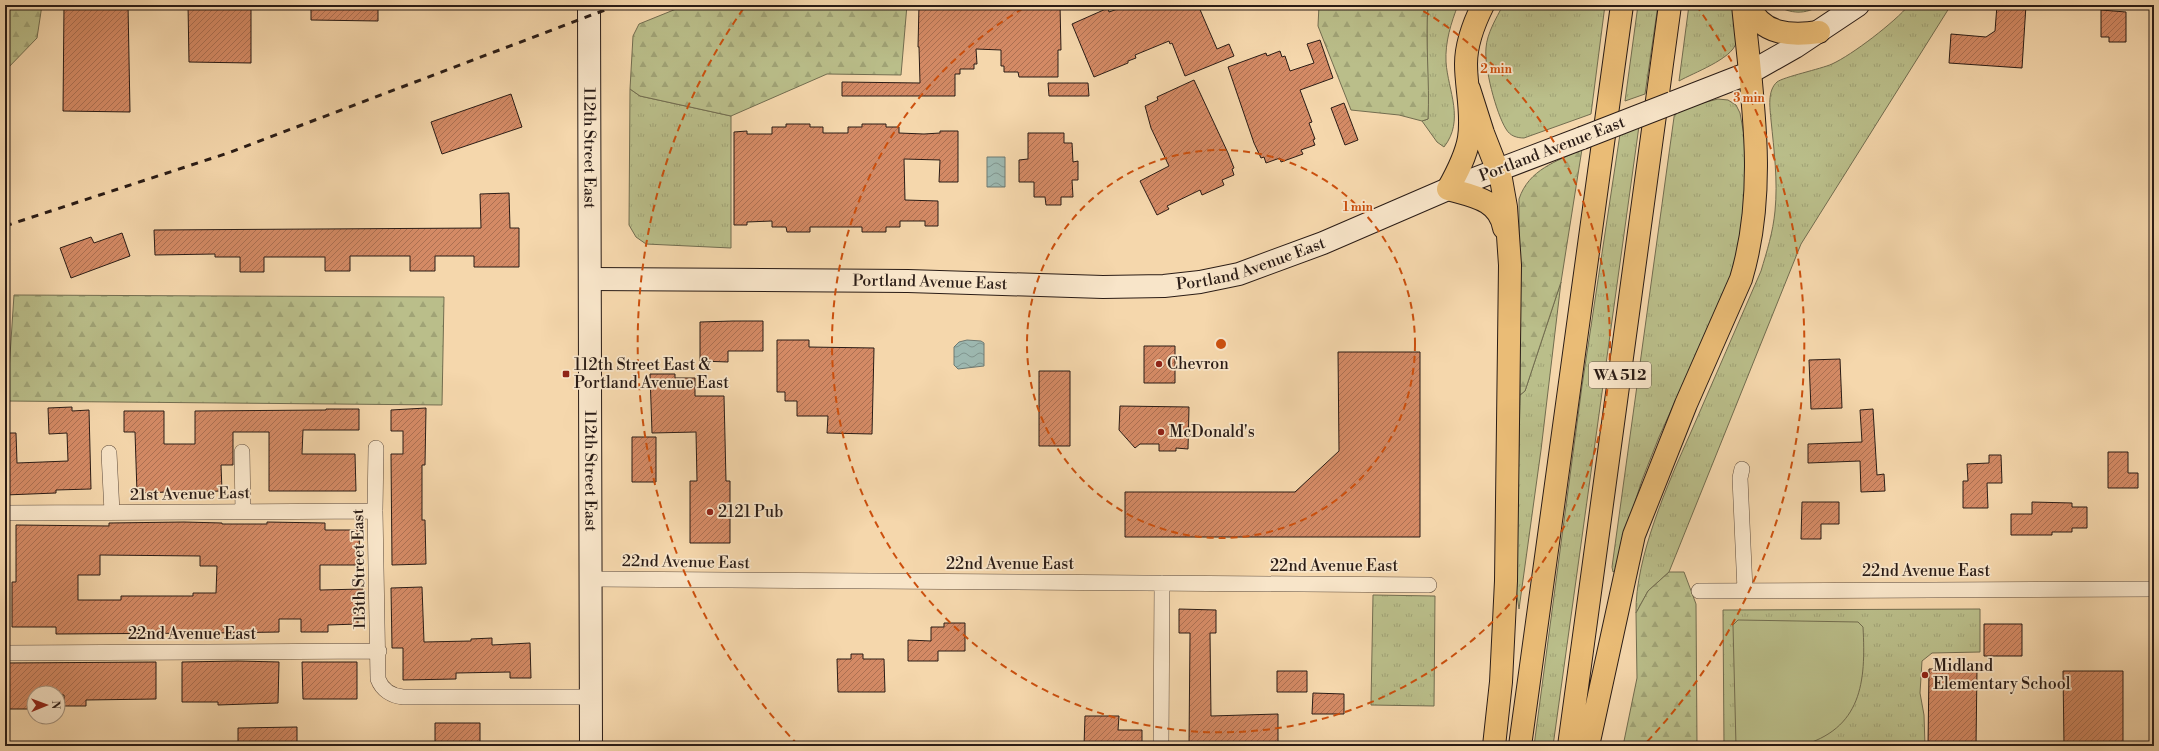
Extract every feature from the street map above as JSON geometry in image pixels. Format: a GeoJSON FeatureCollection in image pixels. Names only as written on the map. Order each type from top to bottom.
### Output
{"type":"FeatureCollection","features":[{"type":"Feature","properties":{"kind":"highway"},"geometry":{"type":"LineString","coordinates":[[1483,5],[1470,35],[1466,64],[1469,89],[1469,138],[1462,161],[1448,189],[1481,198],[1498,211],[1502,220],[1510,265]]}},
{"type":"Feature","properties":{"kind":"highway","name":"WA 512"},"geometry":{"type":"LineString","coordinates":[[1520,746],[1622,5]]}},
{"type":"Feature","properties":{"kind":"highway","name":"WA 512"},"geometry":{"type":"LineString","coordinates":[[1569,746],[1670,5]]}},
{"type":"Feature","properties":{"kind":"highway"},"geometry":{"type":"LineString","coordinates":[[1588,746],[1634,535],[1686,404],[1741,279],[1748,258],[1755,214],[1758,164],[1743,5]]}},
{"type":"Feature","properties":{"kind":"highway"},"geometry":{"type":"LineString","coordinates":[[1749,5],[1759,21],[1775,31],[1802,35],[1819,32]]}},
{"type":"Feature","properties":{"kind":"highway"},"geometry":{"type":"LineString","coordinates":[[1469,89],[1483,133],[1498,170],[1506,207],[1510,265],[1506,581],[1501,682],[1494,746]]}},
{"type":"Feature","properties":{"kind":"main road","name":"112th Street East"},"geometry":{"type":"LineString","coordinates":[[589,5],[591,746]]}},
{"type":"Feature","properties":{"kind":"main road","name":"Portland Avenue East"},"geometry":{"type":"LineString","coordinates":[[590,279],[908,281],[1103,287],[1190,284],[1239,274],[1323,243],[1448,189],[1750,73],[1819,32],[1858,5]]}},
{"type":"Feature","properties":{"kind":"street","name":"113th Street East"},"geometry":{"type":"LineString","coordinates":[[376,448],[375,511],[379,651],[378,679],[384,688],[390,694],[403,697],[591,697]]}},
{"type":"Feature","properties":{"kind":"street"},"geometry":{"type":"LineString","coordinates":[[242,452],[243,511]]}},
{"type":"Feature","properties":{"kind":"street"},"geometry":{"type":"LineString","coordinates":[[109,453],[112,512]]}},
{"type":"Feature","properties":{"kind":"street"},"geometry":{"type":"LineString","coordinates":[[1742,469],[1740,478],[1745,590]]}},
{"type":"Feature","properties":{"kind":"street","name":"21st Avenue East"},"geometry":{"type":"LineString","coordinates":[[5,513],[375,511]]}},
{"type":"Feature","properties":{"kind":"street","name":"22nd Avenue East"},"geometry":{"type":"LineString","coordinates":[[591,579],[1429,585]]}},
{"type":"Feature","properties":{"kind":"street"},"geometry":{"type":"LineString","coordinates":[[1161,746],[1162,583]]}},
{"type":"Feature","properties":{"kind":"street","name":"22nd Avenue East"},"geometry":{"type":"LineString","coordinates":[[1699,591],[2154,589]]}},
{"type":"Feature","properties":{"kind":"street","name":"22nd Avenue East"},"geometry":{"type":"LineString","coordinates":[[5,653],[379,651]]}},
{"type":"Feature","properties":{"kind":"green space"},"geometry":{"type":"Polygon","coordinates":[[[5,5],[42,5],[37,38],[5,71],[5,5]]]}},
{"type":"Feature","properties":{"kind":"green space"},"geometry":{"type":"Polygon","coordinates":[[[686,5],[907,5],[901,75],[827,74],[731,116],[640,96],[630,89],[633,36],[639,24],[686,5]]]}},
{"type":"Feature","properties":{"kind":"green space"},"geometry":{"type":"Polygon","coordinates":[[[1319,5],[1428,5],[1428,119],[1422,121],[1399,115],[1351,110],[1318,26],[1319,5]]]}},
{"type":"Feature","properties":{"kind":"green space"},"geometry":{"type":"Polygon","coordinates":[[[1428,5],[1458,5],[1446,47],[1447,73],[1454,105],[1454,116],[1450,137],[1444,147],[1437,142],[1422,121],[1428,119],[1428,5]]]}},
{"type":"Feature","properties":{"kind":"green space"},"geometry":{"type":"Polygon","coordinates":[[[1503,5],[1605,5],[1591,114],[1524,138],[1514,136],[1508,131],[1498,112],[1489,78],[1486,56],[1488,37],[1503,5]]]}},
{"type":"Feature","properties":{"kind":"green space"},"geometry":{"type":"Polygon","coordinates":[[[1638,5],[1658,5],[1645,94],[1625,101],[1638,5]]]}},
{"type":"Feature","properties":{"kind":"green space"},"geometry":{"type":"Polygon","coordinates":[[[1689,5],[1734,5],[1737,38],[1733,49],[1727,55],[1679,81],[1689,5]]]}},
{"type":"Feature","properties":{"kind":"green space"},"geometry":{"type":"Polygon","coordinates":[[[1776,5],[1820,5],[1804,12],[1792,12],[1776,5]]]}},
{"type":"Feature","properties":{"kind":"green space"},"geometry":{"type":"Polygon","coordinates":[[[1909,5],[1951,5],[1801,244],[1669,572],[1648,591],[1636,613],[1637,592],[1641,569],[1654,521],[1761,271],[1770,241],[1776,200],[1770,105],[1770,95],[1772,90],[1777,82],[1781,80],[1832,64],[1840,60],[1884,29],[1909,5]]]}},
{"type":"Feature","properties":{"kind":"green space"},"geometry":{"type":"Polygon","coordinates":[[[630,89],[640,96],[731,116],[731,248],[646,244],[636,237],[629,225],[630,89]]]}},
{"type":"Feature","properties":{"kind":"green space"},"geometry":{"type":"Polygon","coordinates":[[[1718,99],[1728,100],[1736,105],[1740,113],[1747,152],[1742,239],[1731,278],[1659,437],[1642,480],[1627,527],[1617,569],[1613,572],[1612,567],[1675,110],[1718,99]]]}},
{"type":"Feature","properties":{"kind":"green space"},"geometry":{"type":"Polygon","coordinates":[[[1639,126],[1553,746],[1534,746],[1582,386],[1620,134],[1639,126]]]}},
{"type":"Feature","properties":{"kind":"green space"},"geometry":{"type":"Polygon","coordinates":[[[1582,149],[1561,282],[1525,391],[1520,395],[1519,199],[1529,180],[1536,173],[1582,149]]]}},
{"type":"Feature","properties":{"kind":"green space"},"geometry":{"type":"Polygon","coordinates":[[[1561,282],[1541,450],[1519,609],[1516,589],[1520,395],[1525,391],[1561,282]]]}},
{"type":"Feature","properties":{"kind":"green space"},"geometry":{"type":"Polygon","coordinates":[[[14,295],[444,297],[442,405],[7,401],[14,295]]]}},
{"type":"Feature","properties":{"kind":"green space"},"geometry":{"type":"Polygon","coordinates":[[[1669,572],[1684,572],[1696,604],[1697,746],[1623,746],[1637,678],[1636,613],[1648,591],[1669,572]]]}},
{"type":"Feature","properties":{"kind":"green space"},"geometry":{"type":"Polygon","coordinates":[[[1373,595],[1435,596],[1434,706],[1371,705],[1373,595]]]}},
{"type":"Feature","properties":{"kind":"green space"},"geometry":{"type":"Polygon","coordinates":[[[1980,609],[1980,652],[1932,653],[1922,661],[1920,693],[1924,715],[1925,746],[1724,746],[1723,610],[1980,609]]]}},
{"type":"Feature","properties":{"kind":"green space"},"geometry":{"type":"Polygon","coordinates":[[[1738,620],[1858,622],[1863,627],[1864,647],[1861,684],[1856,701],[1848,715],[1836,728],[1821,738],[1800,746],[1736,746],[1733,625],[1738,620]]]}},
{"type":"Feature","properties":{"kind":"water"},"geometry":{"type":"Polygon","coordinates":[[[987,157],[1005,157],[1005,187],[987,187],[987,157]]]}},
{"type":"Feature","properties":{"kind":"water"},"geometry":{"type":"Polygon","coordinates":[[[967,340],[981,341],[984,343],[984,366],[958,369],[954,365],[954,347],[959,342],[967,340]]]}},
{"type":"Feature","properties":{"kind":"building"},"geometry":{"type":"Polygon","coordinates":[[[64,5],[128,5],[130,112],[63,111],[64,5]]]}},
{"type":"Feature","properties":{"kind":"building"},"geometry":{"type":"Polygon","coordinates":[[[188,5],[251,5],[251,63],[189,62],[188,5]]]}},
{"type":"Feature","properties":{"kind":"building"},"geometry":{"type":"Polygon","coordinates":[[[311,5],[378,5],[378,21],[311,20],[311,5]]]}},
{"type":"Feature","properties":{"kind":"building"},"geometry":{"type":"Polygon","coordinates":[[[919,5],[1060,5],[1061,50],[1058,50],[1058,77],[1019,77],[1018,72],[1004,72],[1004,66],[1001,66],[1001,50],[976,49],[977,64],[974,64],[974,69],[960,69],[960,74],[955,74],[955,96],[842,96],[842,82],[920,83],[918,47],[919,5]]]}},
{"type":"Feature","properties":{"kind":"building"},"geometry":{"type":"Polygon","coordinates":[[[1138,5],[1198,5],[1217,49],[1229,44],[1234,56],[1185,76],[1172,43],[1170,44],[1169,41],[1135,55],[1136,58],[1128,61],[1128,63],[1094,77],[1072,24],[1108,8],[1109,12],[1126,6],[1128,9],[1138,5]]]}},
{"type":"Feature","properties":{"kind":"building"},"geometry":{"type":"Polygon","coordinates":[[[1997,5],[2026,5],[2022,68],[1949,63],[1951,34],[1986,37],[1995,31],[1997,5]]]}},
{"type":"Feature","properties":{"kind":"building"},"geometry":{"type":"Polygon","coordinates":[[[2101,10],[2126,12],[2126,42],[2109,42],[2109,37],[2101,37],[2101,10]]]}},
{"type":"Feature","properties":{"kind":"building"},"geometry":{"type":"Polygon","coordinates":[[[1320,40],[1333,78],[1300,90],[1312,122],[1309,123],[1315,139],[1313,140],[1315,145],[1301,150],[1303,154],[1281,162],[1280,158],[1266,163],[1264,157],[1261,158],[1254,143],[1228,67],[1266,53],[1267,56],[1280,51],[1282,57],[1285,56],[1290,71],[1314,63],[1307,44],[1320,40]]]}},
{"type":"Feature","properties":{"kind":"building"},"geometry":{"type":"Polygon","coordinates":[[[1194,80],[1228,153],[1234,168],[1232,169],[1234,175],[1222,180],[1224,185],[1202,195],[1200,190],[1167,206],[1169,209],[1157,215],[1140,181],[1169,166],[1151,128],[1145,106],[1158,100],[1157,97],[1194,80]]]}},
{"type":"Feature","properties":{"kind":"building"},"geometry":{"type":"Polygon","coordinates":[[[1048,83],[1088,83],[1089,96],[1049,96],[1048,83]]]}},
{"type":"Feature","properties":{"kind":"building"},"geometry":{"type":"Polygon","coordinates":[[[511,94],[522,127],[442,154],[431,122],[511,94]]]}},
{"type":"Feature","properties":{"kind":"building"},"geometry":{"type":"Polygon","coordinates":[[[1344,103],[1358,140],[1345,145],[1331,108],[1344,103]]]}},
{"type":"Feature","properties":{"kind":"building"},"geometry":{"type":"Polygon","coordinates":[[[786,124],[810,124],[810,127],[823,127],[823,133],[848,133],[848,127],[862,127],[862,124],[886,124],[886,127],[899,127],[899,133],[924,134],[940,133],[940,131],[958,131],[958,182],[939,182],[940,160],[904,159],[905,200],[938,201],[938,226],[925,226],[925,221],[900,221],[900,227],[886,227],[886,232],[862,232],[862,227],[810,227],[810,232],[787,232],[786,227],[772,227],[772,221],[747,222],[747,225],[734,225],[734,132],[747,131],[747,134],[772,134],[772,127],[786,127],[786,124]]]}},
{"type":"Feature","properties":{"kind":"building"},"geometry":{"type":"Polygon","coordinates":[[[1028,133],[1064,133],[1064,143],[1072,143],[1073,162],[1078,161],[1078,180],[1072,180],[1073,197],[1061,197],[1061,205],[1046,205],[1045,197],[1034,197],[1034,182],[1019,182],[1019,160],[1028,159],[1028,133]]]}},
{"type":"Feature","properties":{"kind":"building"},"geometry":{"type":"Polygon","coordinates":[[[509,193],[510,228],[519,228],[519,267],[474,267],[474,256],[435,256],[435,271],[410,271],[410,256],[350,256],[350,271],[325,271],[325,257],[264,257],[264,272],[240,272],[240,257],[215,257],[215,254],[155,255],[154,230],[481,228],[480,194],[509,193]]]}},
{"type":"Feature","properties":{"kind":"building"},"geometry":{"type":"Polygon","coordinates":[[[122,233],[130,256],[71,278],[60,248],[91,237],[94,243],[122,233]]]}},
{"type":"Feature","properties":{"kind":"building"},"geometry":{"type":"Polygon","coordinates":[[[763,321],[763,351],[728,351],[728,362],[700,361],[700,322],[763,321]]]}},
{"type":"Feature","properties":{"kind":"building"},"geometry":{"type":"Polygon","coordinates":[[[777,340],[809,340],[809,347],[874,348],[872,434],[827,433],[828,416],[797,416],[797,401],[785,401],[785,392],[777,392],[777,340]]]}},
{"type":"Feature","properties":{"kind":"building","name":"Chevron"},"geometry":{"type":"Polygon","coordinates":[[[1144,346],[1175,346],[1175,383],[1144,383],[1144,346]]]}},
{"type":"Feature","properties":{"kind":"building"},"geometry":{"type":"Polygon","coordinates":[[[1338,352],[1420,352],[1420,537],[1125,537],[1125,492],[1295,492],[1339,451],[1338,352]]]}},
{"type":"Feature","properties":{"kind":"building"},"geometry":{"type":"Polygon","coordinates":[[[1840,359],[1842,408],[1811,409],[1809,360],[1840,359]]]}},
{"type":"Feature","properties":{"kind":"building"},"geometry":{"type":"Polygon","coordinates":[[[1039,371],[1070,371],[1070,446],[1039,446],[1039,371]]]}},
{"type":"Feature","properties":{"kind":"building"},"geometry":{"type":"Polygon","coordinates":[[[650,374],[675,374],[675,378],[695,378],[695,396],[724,396],[726,481],[730,481],[730,543],[690,543],[690,481],[697,481],[696,432],[652,433],[650,374]]]}},
{"type":"Feature","properties":{"kind":"building","name":"McDonald's"},"geometry":{"type":"Polygon","coordinates":[[[1120,406],[1189,407],[1188,449],[1176,448],[1176,451],[1159,451],[1159,444],[1140,444],[1135,448],[1119,430],[1120,406]]]}},
{"type":"Feature","properties":{"kind":"building"},"geometry":{"type":"Polygon","coordinates":[[[72,407],[72,411],[89,410],[91,489],[56,490],[56,493],[5,495],[5,433],[16,433],[17,463],[68,461],[67,433],[49,434],[48,408],[72,407]]]}},
{"type":"Feature","properties":{"kind":"building"},"geometry":{"type":"Polygon","coordinates":[[[426,408],[425,465],[422,465],[422,520],[425,520],[426,564],[392,565],[391,454],[403,454],[403,431],[391,431],[391,410],[426,408]]]}},
{"type":"Feature","properties":{"kind":"building"},"geometry":{"type":"Polygon","coordinates":[[[359,409],[359,430],[303,430],[302,454],[355,454],[356,491],[269,491],[269,432],[233,432],[233,465],[221,465],[222,491],[190,492],[190,494],[169,495],[169,492],[137,493],[135,432],[124,432],[124,411],[164,411],[164,444],[195,444],[195,411],[359,409]]]}},
{"type":"Feature","properties":{"kind":"building"},"geometry":{"type":"Polygon","coordinates":[[[1873,409],[1877,475],[1884,474],[1885,491],[1861,492],[1860,461],[1808,463],[1808,444],[1862,442],[1860,410],[1873,409]]]}},
{"type":"Feature","properties":{"kind":"building"},"geometry":{"type":"Polygon","coordinates":[[[632,437],[656,437],[656,482],[632,482],[632,437]]]}},
{"type":"Feature","properties":{"kind":"building"},"geometry":{"type":"Polygon","coordinates":[[[2108,452],[2128,452],[2128,473],[2138,473],[2138,488],[2108,488],[2108,452]]]}},
{"type":"Feature","properties":{"kind":"building"},"geometry":{"type":"Polygon","coordinates":[[[1989,455],[2001,455],[2002,483],[1987,483],[1988,508],[1963,508],[1963,481],[1968,481],[1967,464],[1989,463],[1989,455]]]}},
{"type":"Feature","properties":{"kind":"building"},"geometry":{"type":"Polygon","coordinates":[[[1802,502],[1839,502],[1839,524],[1821,524],[1821,539],[1801,539],[1802,502]]]}},
{"type":"Feature","properties":{"kind":"building"},"geometry":{"type":"Polygon","coordinates":[[[2032,502],[2072,503],[2072,507],[2087,507],[2087,528],[2072,528],[2072,532],[2052,532],[2052,535],[2011,535],[2011,514],[2032,514],[2032,502]]]}},
{"type":"Feature","properties":{"kind":"building"},"geometry":{"type":"Polygon","coordinates":[[[109,523],[325,523],[325,530],[359,530],[360,565],[320,565],[320,590],[363,589],[364,605],[358,606],[358,624],[328,625],[328,632],[301,632],[301,619],[279,619],[279,632],[214,633],[56,634],[56,627],[12,627],[12,582],[16,582],[16,525],[109,526],[109,523]],[[100,555],[100,575],[78,575],[78,600],[121,600],[121,596],[193,596],[193,593],[216,593],[217,566],[200,566],[200,556],[100,555]]]}},
{"type":"Feature","properties":{"kind":"building"},"geometry":{"type":"Polygon","coordinates":[[[422,587],[424,642],[471,641],[471,639],[492,638],[492,645],[530,643],[531,678],[510,678],[510,672],[456,673],[456,679],[403,680],[403,648],[392,648],[391,588],[422,587]]]}},
{"type":"Feature","properties":{"kind":"building"},"geometry":{"type":"Polygon","coordinates":[[[1179,609],[1216,610],[1216,633],[1210,633],[1211,716],[1278,714],[1278,746],[1189,746],[1190,633],[1179,633],[1179,609]]]}},
{"type":"Feature","properties":{"kind":"building"},"geometry":{"type":"Polygon","coordinates":[[[944,623],[965,623],[965,651],[938,651],[938,661],[908,661],[908,640],[931,641],[931,627],[944,627],[944,623]]]}},
{"type":"Feature","properties":{"kind":"building"},"geometry":{"type":"Polygon","coordinates":[[[1984,624],[2022,624],[2022,656],[1984,656],[1984,624]]]}},
{"type":"Feature","properties":{"kind":"building"},"geometry":{"type":"Polygon","coordinates":[[[851,654],[863,654],[863,659],[884,659],[885,692],[838,692],[837,659],[851,659],[851,654]]]}},
{"type":"Feature","properties":{"kind":"building"},"geometry":{"type":"Polygon","coordinates":[[[156,662],[156,699],[86,700],[86,706],[66,706],[66,685],[26,685],[26,709],[5,709],[5,663],[156,662]]]}},
{"type":"Feature","properties":{"kind":"building"},"geometry":{"type":"Polygon","coordinates":[[[182,662],[279,662],[278,703],[218,705],[218,702],[182,702],[182,662]]]}},
{"type":"Feature","properties":{"kind":"building"},"geometry":{"type":"Polygon","coordinates":[[[302,662],[357,662],[357,699],[303,699],[302,662]]]}},
{"type":"Feature","properties":{"kind":"building"},"geometry":{"type":"Polygon","coordinates":[[[1929,669],[1977,669],[1976,746],[1928,746],[1929,669]]]}},
{"type":"Feature","properties":{"kind":"building"},"geometry":{"type":"Polygon","coordinates":[[[1277,671],[1307,671],[1307,692],[1277,692],[1277,671]]]}},
{"type":"Feature","properties":{"kind":"building"},"geometry":{"type":"Polygon","coordinates":[[[2063,671],[2123,671],[2123,746],[2064,746],[2063,671]]]}},
{"type":"Feature","properties":{"kind":"building"},"geometry":{"type":"Polygon","coordinates":[[[1313,693],[1344,694],[1344,714],[1312,714],[1313,693]]]}},
{"type":"Feature","properties":{"kind":"building"},"geometry":{"type":"Polygon","coordinates":[[[1085,716],[1119,716],[1118,730],[1142,730],[1142,746],[1084,746],[1085,716]]]}},
{"type":"Feature","properties":{"kind":"building"},"geometry":{"type":"Polygon","coordinates":[[[435,723],[480,723],[480,746],[435,746],[435,723]]]}},
{"type":"Feature","properties":{"kind":"building"},"geometry":{"type":"Polygon","coordinates":[[[297,727],[297,746],[238,746],[238,728],[297,727]]]}},
{"type":"Feature","properties":{"kind":"railway"},"geometry":{"type":"LineString","coordinates":[[5,226],[228,153],[618,5]]}},
{"type":"Feature","properties":{"kind":"place","name":"Chevron"},"geometry":{"type":"Point","coordinates":[1159,364]}},
{"type":"Feature","properties":{"kind":"place","name":"112th Street East & Portland Avenue East"},"geometry":{"type":"Point","coordinates":[566,374]}},
{"type":"Feature","properties":{"kind":"place","name":"McDonald's"},"geometry":{"type":"Point","coordinates":[1161,432]}},
{"type":"Feature","properties":{"kind":"place","name":"2121 Pub"},"geometry":{"type":"Point","coordinates":[710,512]}},
{"type":"Feature","properties":{"kind":"place","name":"Midland Elementary School"},"geometry":{"type":"Point","coordinates":[1925,675]}}]}
